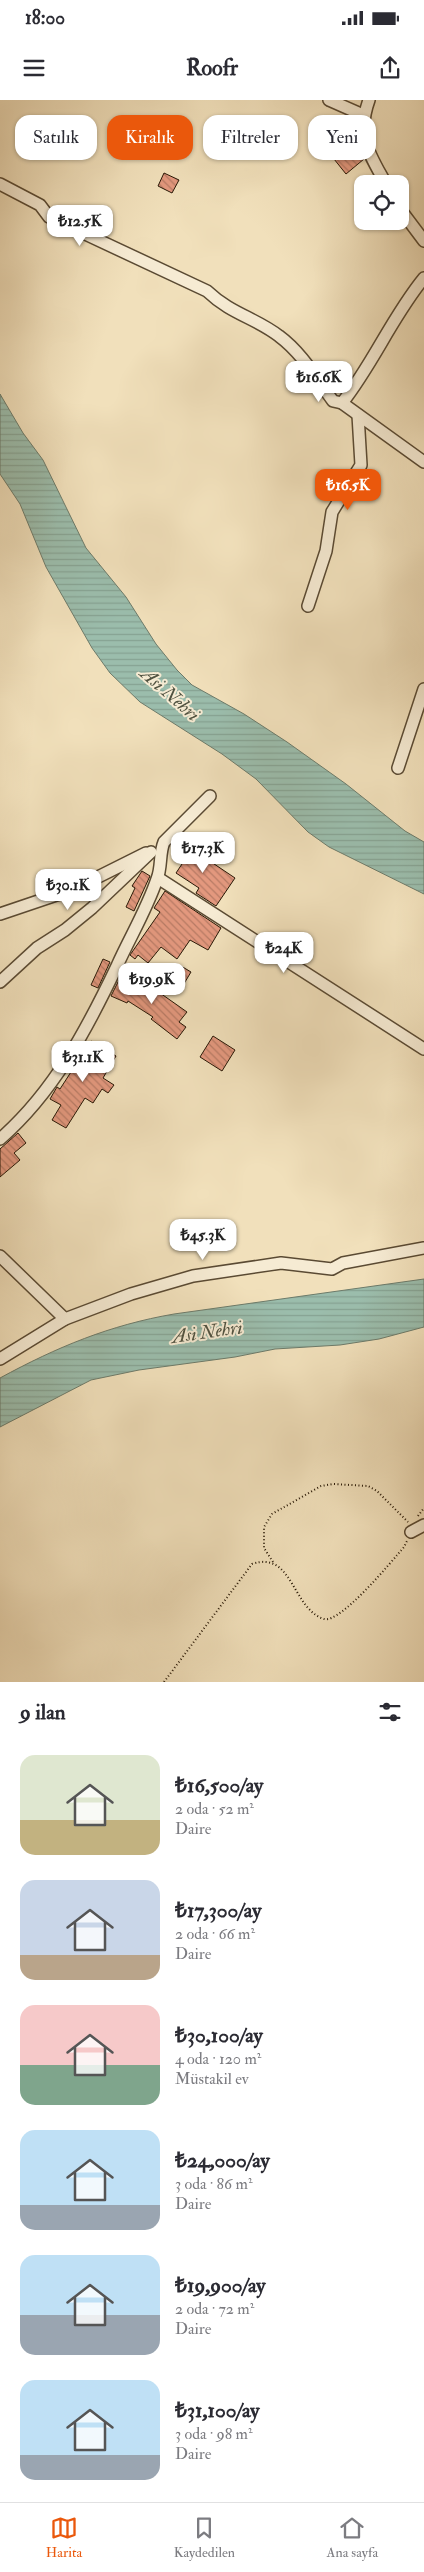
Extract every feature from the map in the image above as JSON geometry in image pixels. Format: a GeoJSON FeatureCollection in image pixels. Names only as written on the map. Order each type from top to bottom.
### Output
{"type":"FeatureCollection","features":[{"type":"Feature","properties":{"kind":"street"},"geometry":{"type":"LineString","coordinates":[[329,100],[363,115],[369,100]]}},
{"type":"Feature","properties":{"kind":"street"},"geometry":{"type":"LineString","coordinates":[[374,160],[382,175]]}},
{"type":"Feature","properties":{"kind":"street"},"geometry":{"type":"LineString","coordinates":[[0,184],[40,204],[49,217],[207,291],[220,304],[278,335],[314,372],[333,401],[342,403],[424,462]]}},
{"type":"Feature","properties":{"kind":"street"},"geometry":{"type":"LineString","coordinates":[[409,221],[424,241]]}},
{"type":"Feature","properties":{"kind":"street"},"geometry":{"type":"LineString","coordinates":[[342,403],[358,383],[390,326],[424,278]]}},
{"type":"Feature","properties":{"kind":"street"},"geometry":{"type":"LineString","coordinates":[[308,606],[326,551],[332,512],[361,465],[358,415]]}},
{"type":"Feature","properties":{"kind":"street"},"geometry":{"type":"LineString","coordinates":[[398,768],[424,689]]}},
{"type":"Feature","properties":{"kind":"street"},"geometry":{"type":"LineString","coordinates":[[0,982],[37,948],[65,930],[155,855],[164,842],[210,796]]}},
{"type":"Feature","properties":{"kind":"street"},"geometry":{"type":"LineString","coordinates":[[0,914],[74,889],[141,854],[155,855]]}},
{"type":"Feature","properties":{"kind":"street"},"geometry":{"type":"LineString","coordinates":[[0,1139],[45,1092],[77,1044],[102,1001],[158,878],[155,855]]}},
{"type":"Feature","properties":{"kind":"street"},"geometry":{"type":"LineString","coordinates":[[158,878],[424,1049]]}},
{"type":"Feature","properties":{"kind":"street"},"geometry":{"type":"LineString","coordinates":[[0,1359],[65,1319],[131,1294],[193,1276],[281,1263],[332,1269],[344,1263],[424,1248]]}},
{"type":"Feature","properties":{"kind":"street"},"geometry":{"type":"LineString","coordinates":[[0,1256],[65,1319]]}},
{"type":"Feature","properties":{"kind":"path"},"geometry":{"type":"LineString","coordinates":[[273,1563],[264,1548],[264,1528],[272,1514],[321,1486],[333,1484],[368,1486],[377,1490],[416,1528]]}},
{"type":"Feature","properties":{"kind":"path"},"geometry":{"type":"LineString","coordinates":[[164,1682],[252,1564],[263,1560],[273,1563],[282,1569],[311,1613],[325,1620],[336,1618],[348,1608],[404,1547],[416,1528],[424,1508]]}},
{"type":"Feature","properties":{"kind":"water","name":"Asi Nehri"},"geometry":{"type":"Polygon","coordinates":[[[0,394],[23,433],[43,460],[86,548],[126,597],[156,644],[177,670],[192,685],[244,714],[287,742],[346,784],[405,831],[424,842],[424,894],[329,847],[308,832],[256,779],[222,754],[140,702],[110,673],[92,648],[46,567],[20,504],[0,474],[0,394]]]}},
{"type":"Feature","properties":{"kind":"water","name":"Asi Nehri"},"geometry":{"type":"Polygon","coordinates":[[[424,1279],[424,1327],[379,1339],[340,1345],[275,1349],[235,1357],[139,1370],[91,1380],[0,1427],[0,1378],[42,1356],[84,1338],[128,1324],[174,1314],[424,1279]]]}},
{"type":"Feature","properties":{"kind":"building"},"geometry":{"type":"Polygon","coordinates":[[[335,160],[363,160],[346,174],[335,160]]]}},
{"type":"Feature","properties":{"kind":"building"},"geometry":{"type":"Polygon","coordinates":[[[164,173],[179,180],[172,193],[158,186],[164,173]]]}},
{"type":"Feature","properties":{"kind":"building"},"geometry":{"type":"Polygon","coordinates":[[[177,839],[235,878],[216,906],[196,893],[199,888],[176,873],[186,858],[171,847],[177,839]]]}},
{"type":"Feature","properties":{"kind":"building"},"geometry":{"type":"Polygon","coordinates":[[[142,871],[150,876],[134,911],[126,907],[135,888],[132,886],[142,871]]]}},
{"type":"Feature","properties":{"kind":"building"},"geometry":{"type":"Polygon","coordinates":[[[165,891],[221,928],[208,950],[190,940],[177,959],[161,947],[148,963],[138,955],[135,959],[130,955],[160,912],[154,908],[165,891]]]}},
{"type":"Feature","properties":{"kind":"building"},"geometry":{"type":"Polygon","coordinates":[[[103,959],[110,962],[98,988],[91,985],[103,959]]]}},
{"type":"Feature","properties":{"kind":"building"},"geometry":{"type":"Polygon","coordinates":[[[181,966],[191,972],[182,987],[172,980],[181,966]]]}},
{"type":"Feature","properties":{"kind":"building"},"geometry":{"type":"Polygon","coordinates":[[[121,976],[141,984],[143,981],[187,1012],[179,1022],[186,1027],[177,1039],[151,1019],[153,1017],[128,1001],[127,1003],[111,996],[121,976]]]}},
{"type":"Feature","properties":{"kind":"building"},"geometry":{"type":"Polygon","coordinates":[[[213,1036],[235,1050],[222,1071],[200,1057],[213,1036]]]}},
{"type":"Feature","properties":{"kind":"building"},"geometry":{"type":"Polygon","coordinates":[[[91,1041],[116,1056],[103,1078],[114,1085],[108,1093],[102,1089],[93,1103],[85,1098],[66,1128],[52,1120],[61,1105],[50,1099],[57,1087],[60,1089],[91,1041]]]}},
{"type":"Feature","properties":{"kind":"building"},"geometry":{"type":"Polygon","coordinates":[[[18,1133],[26,1143],[14,1153],[20,1160],[0,1177],[0,1149],[18,1133]]]}}]}
